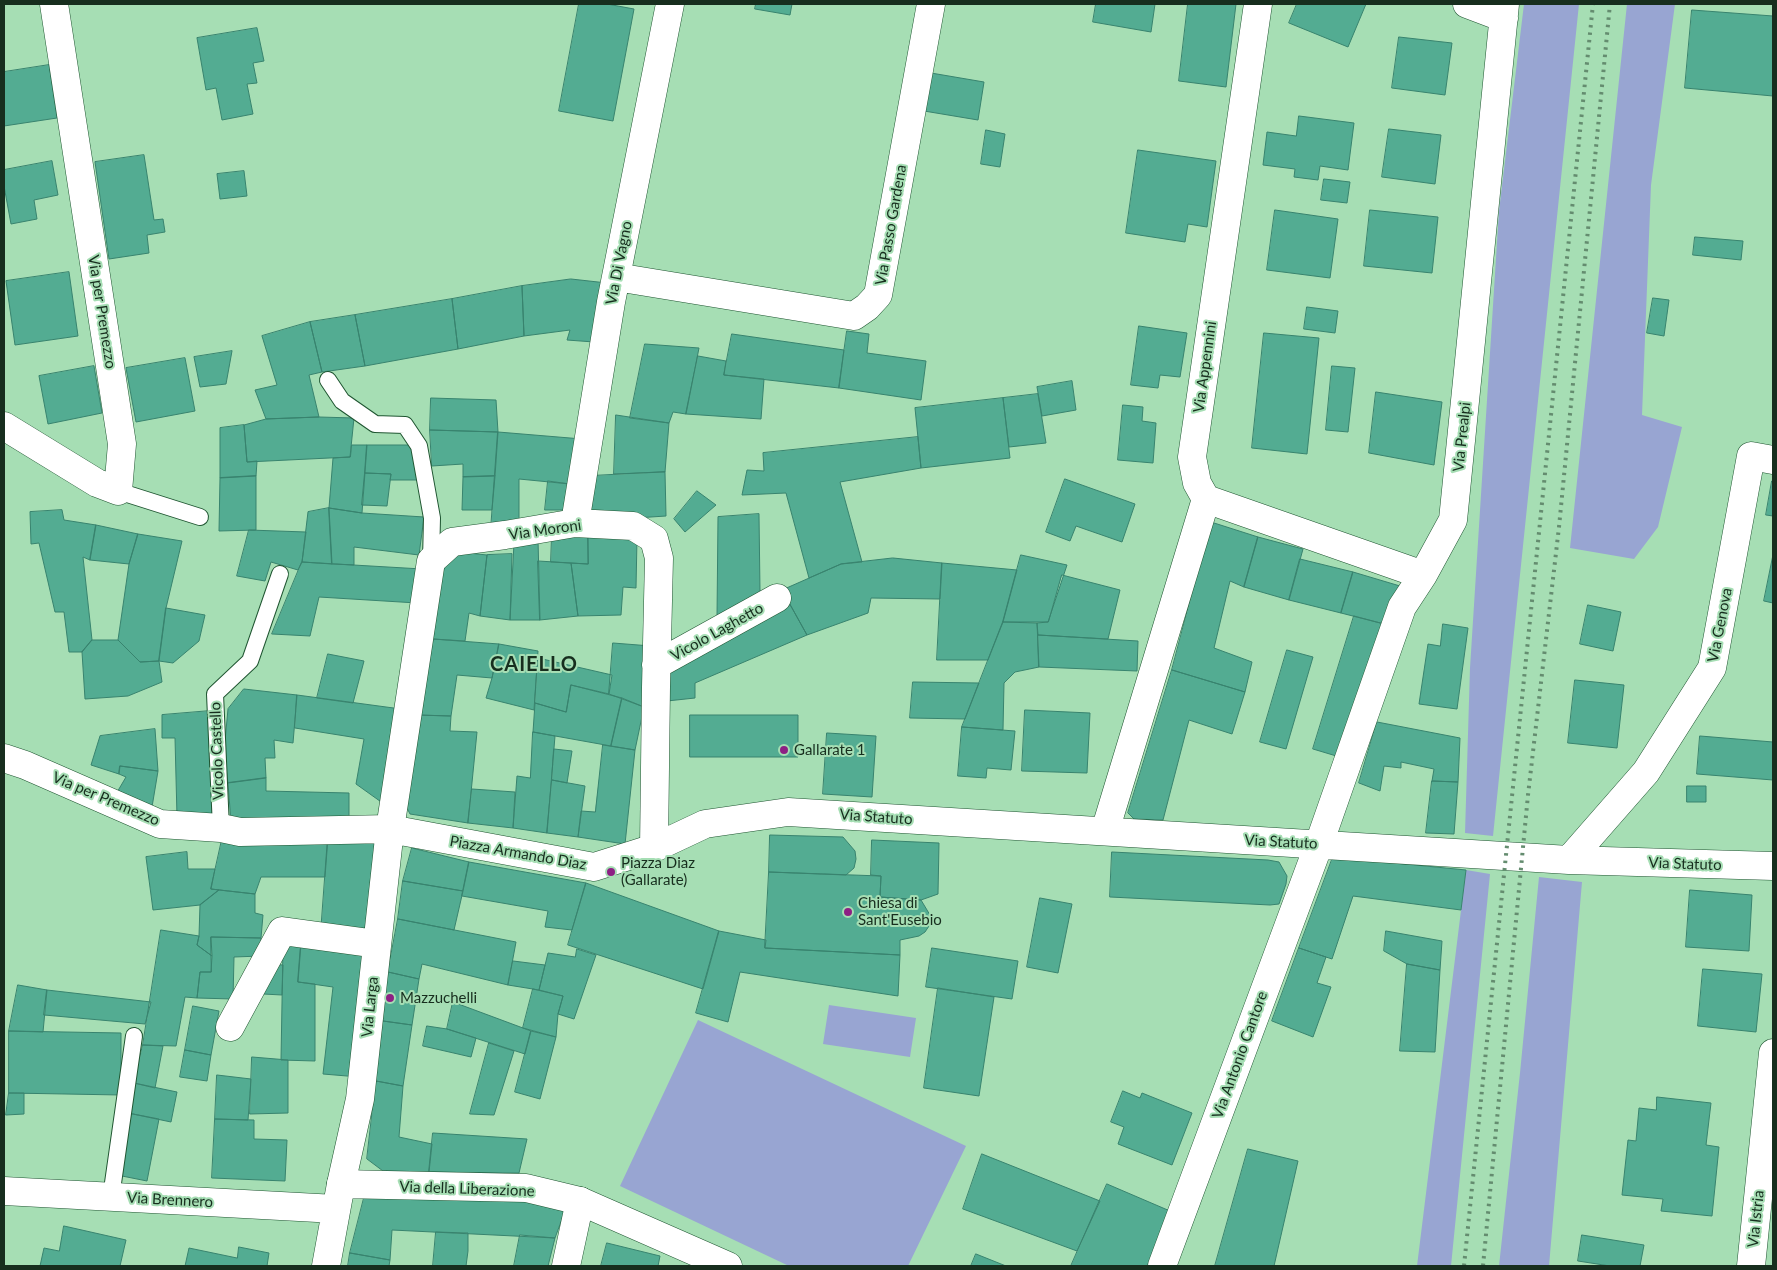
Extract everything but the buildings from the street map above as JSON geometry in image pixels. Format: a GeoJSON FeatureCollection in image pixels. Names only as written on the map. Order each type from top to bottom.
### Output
{"type":"FeatureCollection","features":[{"type":"Feature","properties":{"kind":"street","name":"Via per Premezzo"},"geometry":{"type":"LineString","coordinates":[[54,4],[122,444],[118,491]]}},
{"type":"Feature","properties":{"kind":"street","name":"Via Di Vagno"},"geometry":{"type":"LineString","coordinates":[[575,523],[616,277],[670,4]]}},
{"type":"Feature","properties":{"kind":"street","name":"Via Passo Gardena"},"geometry":{"type":"LineString","coordinates":[[616,277],[854,316],[867,307],[878,295],[932,4]]}},
{"type":"Feature","properties":{"kind":"street","name":"Via Appennini"},"geometry":{"type":"LineString","coordinates":[[1206,499],[1197,483],[1192,458],[1258,4]]}},
{"type":"Feature","properties":{"kind":"street"},"geometry":{"type":"LineString","coordinates":[[1467,4],[1504,11]]}},
{"type":"Feature","properties":{"kind":"street","name":"Via Prealpi"},"geometry":{"type":"LineString","coordinates":[[1319,844],[1402,607],[1423,575],[1453,520],[1504,11]]}},
{"type":"Feature","properties":{"kind":"street"},"geometry":{"type":"LineString","coordinates":[[4,426],[97,482],[118,491]]}},
{"type":"Feature","properties":{"kind":"street","name":"Via Genova"},"geometry":{"type":"LineString","coordinates":[[1569,860],[1646,772],[1712,668],[1751,456],[1773,460]]}},
{"type":"Feature","properties":{"kind":"street"},"geometry":{"type":"LineString","coordinates":[[1105,831],[1206,499],[1423,575]]}},
{"type":"Feature","properties":{"kind":"street","name":"Via Moroni"},"geometry":{"type":"LineString","coordinates":[[431,561],[452,542],[575,523],[633,526],[654,539],[659,558],[654,848]]}},
{"type":"Feature","properties":{"kind":"street"},"geometry":{"type":"LineString","coordinates":[[390,830],[431,561]]}},
{"type":"Feature","properties":{"kind":"street","name":"Vicolo Laghetto"},"geometry":{"type":"LineString","coordinates":[[656,665],[777,598]]}},
{"type":"Feature","properties":{"kind":"street","name":"Via per Premezzo"},"geometry":{"type":"LineString","coordinates":[[4,758],[25,765],[160,824],[220,828],[240,832],[390,830]]}},
{"type":"Feature","properties":{"kind":"street","name":"Via Statuto"},"geometry":{"type":"LineString","coordinates":[[788,812],[1569,860],[1773,866]]}},
{"type":"Feature","properties":{"kind":"street","name":"Piazza Armando Diaz"},"geometry":{"type":"LineString","coordinates":[[390,830],[594,867],[654,848],[704,824],[788,812]]}},
{"type":"Feature","properties":{"kind":"street","name":"Via Larga"},"geometry":{"type":"LineString","coordinates":[[326,1266],[360,1099],[390,830]]}},
{"type":"Feature","properties":{"kind":"street","name":"Via Antonio Cantore"},"geometry":{"type":"LineString","coordinates":[[1162,1266],[1319,844]]}},
{"type":"Feature","properties":{"kind":"street"},"geometry":{"type":"LineString","coordinates":[[230,1027],[282,931],[377,944]]}},
{"type":"Feature","properties":{"kind":"street","name":"Via Istria"},"geometry":{"type":"LineString","coordinates":[[1751,1266],[1773,1053]]}},
{"type":"Feature","properties":{"kind":"street","name":"Via della Liberazione"},"geometry":{"type":"LineString","coordinates":[[339,1196],[526,1188],[580,1200],[728,1266]]}},
{"type":"Feature","properties":{"kind":"street","name":"Via Brennero"},"geometry":{"type":"LineString","coordinates":[[4,1191],[111,1197],[339,1196]]}},
{"type":"Feature","properties":{"kind":"street"},"geometry":{"type":"LineString","coordinates":[[566,1266],[580,1200]]}},
{"type":"Feature","properties":{"kind":"lane"},"geometry":{"type":"LineString","coordinates":[[328,380],[342,401],[374,424],[405,425],[419,446],[432,518],[431,561]]}},
{"type":"Feature","properties":{"kind":"lane"},"geometry":{"type":"LineString","coordinates":[[118,491],[200,516]]}},
{"type":"Feature","properties":{"kind":"lane","name":"Vicolo Castello"},"geometry":{"type":"LineString","coordinates":[[220,828],[215,694],[250,661],[280,574]]}},
{"type":"Feature","properties":{"kind":"lane"},"geometry":{"type":"LineString","coordinates":[[111,1197],[134,1036]]}},
{"type":"Feature","properties":{"kind":"shaded area"},"geometry":{"type":"Polygon","coordinates":[[[1524,4],[1579,4],[1493,836],[1465,833],[1470,668],[1499,211],[1524,4]]]}},
{"type":"Feature","properties":{"kind":"shaded area"},"geometry":{"type":"Polygon","coordinates":[[[1627,4],[1675,4],[1651,185],[1642,415],[1682,427],[1658,527],[1634,559],[1570,548],[1627,4]]]}},
{"type":"Feature","properties":{"kind":"shaded area"},"geometry":{"type":"Polygon","coordinates":[[[1466,870],[1490,874],[1451,1266],[1417,1266],[1466,870]]]}},
{"type":"Feature","properties":{"kind":"shaded area"},"geometry":{"type":"Polygon","coordinates":[[[1539,877],[1582,882],[1549,1266],[1499,1266],[1520,1073],[1539,877]]]}},
{"type":"Feature","properties":{"kind":"shaded area"},"geometry":{"type":"Polygon","coordinates":[[[829,1005],[916,1018],[910,1057],[823,1044],[829,1005]]]}},
{"type":"Feature","properties":{"kind":"shaded area"},"geometry":{"type":"Polygon","coordinates":[[[698,1020],[966,1146],[908,1266],[789,1266],[620,1186],[698,1020]]]}},
{"type":"Feature","properties":{"kind":"railway"},"geometry":{"type":"LineString","coordinates":[[1464,1266],[1593,4]]}},
{"type":"Feature","properties":{"kind":"railway"},"geometry":{"type":"LineString","coordinates":[[1483,1266],[1528,795],[1559,527],[1610,4]]}},
{"type":"Feature","properties":{"kind":"place","name":"Gallarate 1"},"geometry":{"type":"Point","coordinates":[784,750]}},
{"type":"Feature","properties":{"kind":"place","name":"Piazza Diaz (Gallarate)"},"geometry":{"type":"Point","coordinates":[611,872]}},
{"type":"Feature","properties":{"kind":"place","name":"Chiesa di Sant'Eusebio"},"geometry":{"type":"Point","coordinates":[848,912]}},
{"type":"Feature","properties":{"kind":"place","name":"Mazzuchelli"},"geometry":{"type":"Point","coordinates":[390,998]}},
{"type":"Feature","properties":{"kind":"district","name":"CAIELLO"},"geometry":{"type":"Point","coordinates":[534,665]}}]}
